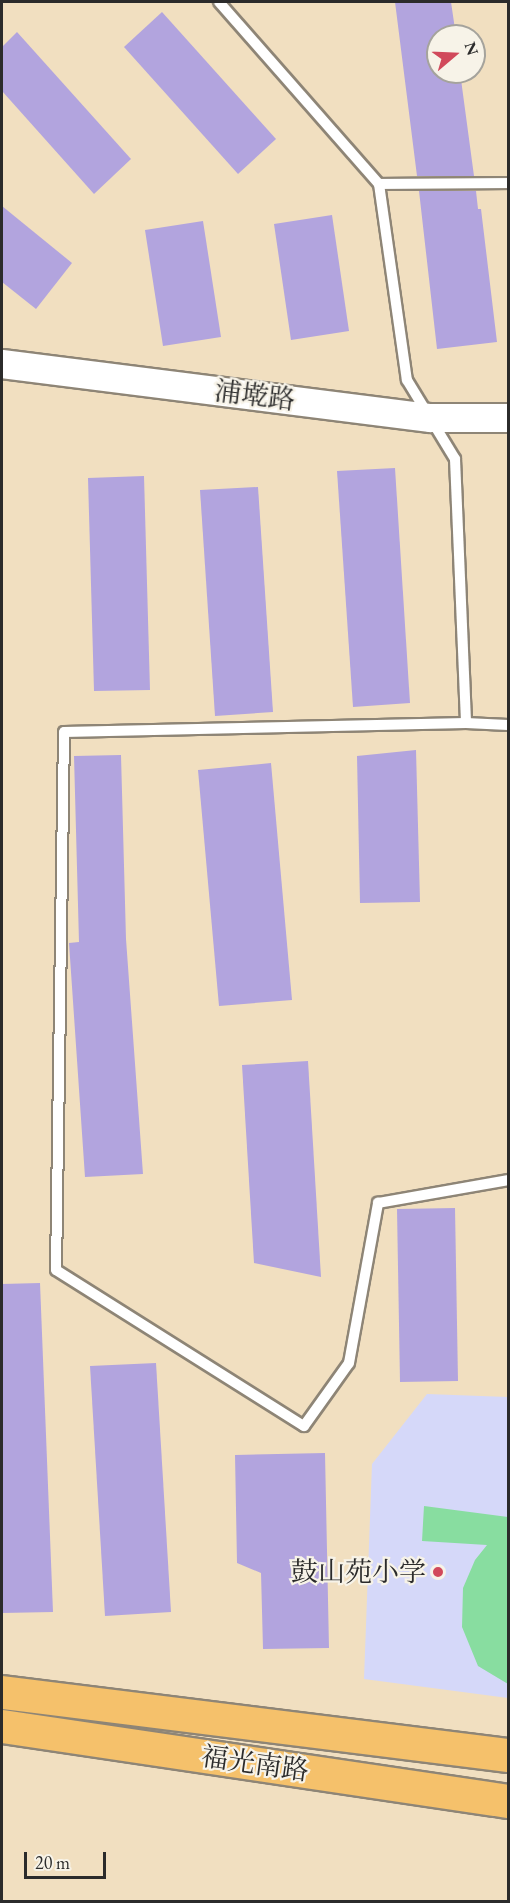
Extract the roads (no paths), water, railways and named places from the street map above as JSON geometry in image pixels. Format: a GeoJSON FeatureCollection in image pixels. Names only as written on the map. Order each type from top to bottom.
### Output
{"type":"FeatureCollection","features":[{"type":"Feature","properties":{"kind":"main road","name":"福光南路"},"geometry":{"type":"LineString","coordinates":[[2,1692],[508,1755]]}},
{"type":"Feature","properties":{"kind":"main road","name":"福光南路"},"geometry":{"type":"LineString","coordinates":[[2,1726],[508,1801]]}},
{"type":"Feature","properties":{"kind":"street","name":"浦墘路"},"geometry":{"type":"LineString","coordinates":[[2,364],[431,417],[508,418]]}},
{"type":"Feature","properties":{"kind":"lane"},"geometry":{"type":"LineString","coordinates":[[219,2],[379,184],[408,380],[455,459],[466,723]]}},
{"type":"Feature","properties":{"kind":"lane"},"geometry":{"type":"LineString","coordinates":[[379,184],[508,183]]}},
{"type":"Feature","properties":{"kind":"lane"},"geometry":{"type":"LineString","coordinates":[[508,725],[466,723],[64,732],[56,1270],[304,1426],[350,1363],[378,1203],[508,1180]]}},
{"type":"Feature","properties":{"kind":"place","name":"鼓山苑小学"},"geometry":{"type":"Point","coordinates":[438,1572]}}]}
